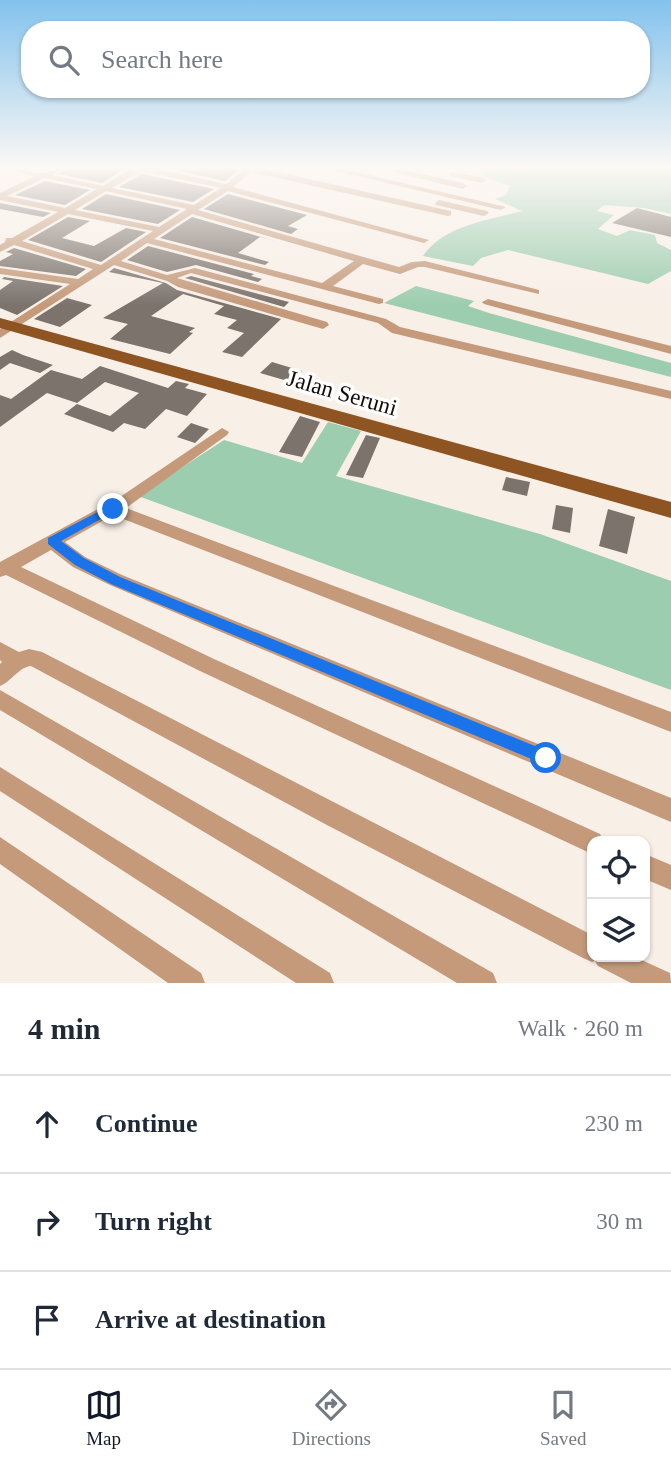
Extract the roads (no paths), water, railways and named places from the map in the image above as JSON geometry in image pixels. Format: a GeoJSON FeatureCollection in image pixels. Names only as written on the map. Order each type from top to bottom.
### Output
{"type":"FeatureCollection","features":[{"type":"Feature","properties":{"kind":"main road","name":"Jalan Seruni"},"geometry":{"type":"LineString","coordinates":[[4,328],[239,389],[671,510]]}},
{"type":"Feature","properties":{"kind":"street"},"geometry":{"type":"LineString","coordinates":[[0,249],[62,213]]}},
{"type":"Feature","properties":{"kind":"street"},"geometry":{"type":"LineString","coordinates":[[74,213],[160,230]]}},
{"type":"Feature","properties":{"kind":"street"},"geometry":{"type":"LineString","coordinates":[[4,328],[187,213]]}},
{"type":"Feature","properties":{"kind":"street"},"geometry":{"type":"LineString","coordinates":[[206,213],[400,271],[416,264],[425,264],[535,292]]}},
{"type":"Feature","properties":{"kind":"street"},"geometry":{"type":"LineString","coordinates":[[323,213],[424,240]]}},
{"type":"Feature","properties":{"kind":"street"},"geometry":{"type":"LineString","coordinates":[[0,237],[106,265],[169,278],[182,285],[323,325]]}},
{"type":"Feature","properties":{"kind":"street"},"geometry":{"type":"LineString","coordinates":[[146,240],[379,301]]}},
{"type":"Feature","properties":{"kind":"street"},"geometry":{"type":"LineString","coordinates":[[325,286],[362,260]]}},
{"type":"Feature","properties":{"kind":"street"},"geometry":{"type":"LineString","coordinates":[[169,278],[191,270],[382,321],[396,330],[671,395]]}},
{"type":"Feature","properties":{"kind":"street"},"geometry":{"type":"LineString","coordinates":[[0,271],[77,282]]}},
{"type":"Feature","properties":{"kind":"street"},"geometry":{"type":"LineString","coordinates":[[488,302],[671,350]]}},
{"type":"Feature","properties":{"kind":"street"},"geometry":{"type":"LineString","coordinates":[[3,568],[113,509],[222,432]]}},
{"type":"Feature","properties":{"kind":"street"},"geometry":{"type":"LineString","coordinates":[[113,509],[671,722]]}},
{"type":"Feature","properties":{"kind":"street"},"geometry":{"type":"LineString","coordinates":[[52,541],[79,562],[116,580],[671,810]]}},
{"type":"Feature","properties":{"kind":"street"},"geometry":{"type":"LineString","coordinates":[[3,568],[587,840]]}},
{"type":"Feature","properties":{"kind":"street"},"geometry":{"type":"LineString","coordinates":[[6,663],[35,658],[587,946]]}},
{"type":"Feature","properties":{"kind":"street"},"geometry":{"type":"LineString","coordinates":[[0,699],[483,983]]}},
{"type":"Feature","properties":{"kind":"street"},"geometry":{"type":"LineString","coordinates":[[0,778],[320,983]]}},
{"type":"Feature","properties":{"kind":"street"},"geometry":{"type":"LineString","coordinates":[[0,849],[191,983]]}},
{"type":"Feature","properties":{"kind":"street"},"geometry":{"type":"LineString","coordinates":[[650,868],[671,878]]}},
{"type":"Feature","properties":{"kind":"street"},"geometry":{"type":"LineString","coordinates":[[617,962],[660,983]]}}]}
